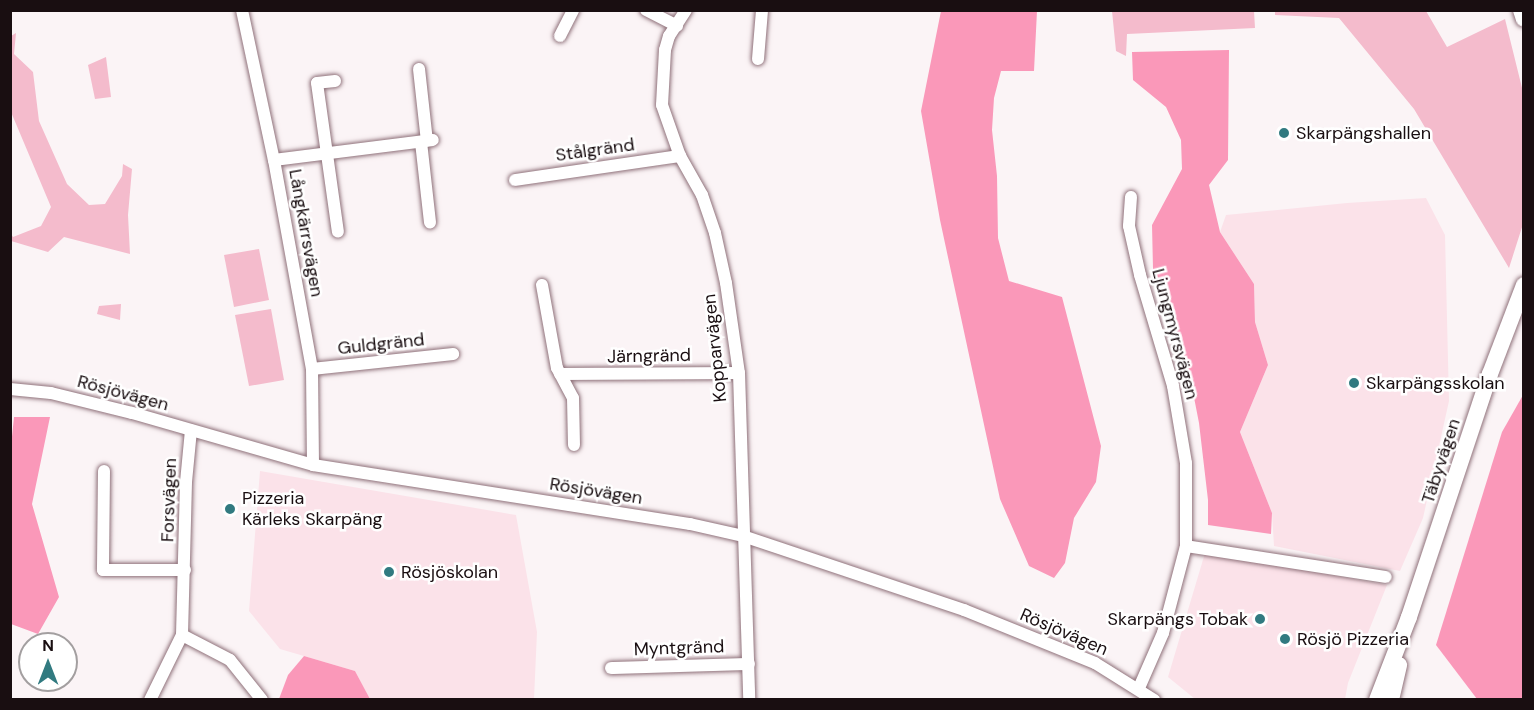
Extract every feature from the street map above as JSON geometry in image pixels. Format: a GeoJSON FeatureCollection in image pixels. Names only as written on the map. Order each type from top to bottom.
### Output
{"type":"FeatureCollection","features":[{"type":"Feature","properties":{"kind":"main road"},"geometry":{"type":"LineString","coordinates":[[1521,10],[1524,19]]}},
{"type":"Feature","properties":{"kind":"main road","name":"Täbyvägen"},"geometry":{"type":"LineString","coordinates":[[1377,699],[1409,617],[1490,374],[1524,285]]}},
{"type":"Feature","properties":{"kind":"main road","name":"Täbyvägen"},"geometry":{"type":"LineString","coordinates":[[1391,699],[1409,617]]}},
{"type":"Feature","properties":{"kind":"street","name":"Långkärrsvägen"},"geometry":{"type":"LineString","coordinates":[[242,10],[274,160],[312,369],[313,465]]}},
{"type":"Feature","properties":{"kind":"street"},"geometry":{"type":"LineString","coordinates":[[560,36],[573,10]]}},
{"type":"Feature","properties":{"kind":"street"},"geometry":{"type":"LineString","coordinates":[[646,10],[677,26]]}},
{"type":"Feature","properties":{"kind":"street","name":"Kopparvägen"},"geometry":{"type":"LineString","coordinates":[[686,10],[669,36],[665,50],[662,89],[666,120],[680,156],[702,195],[715,233],[726,283],[739,373],[749,699]]}},
{"type":"Feature","properties":{"kind":"street"},"geometry":{"type":"LineString","coordinates":[[758,59],[762,10]]}},
{"type":"Feature","properties":{"kind":"street"},"geometry":{"type":"LineString","coordinates":[[419,69],[427,141],[429,222]]}},
{"type":"Feature","properties":{"kind":"street"},"geometry":{"type":"LineString","coordinates":[[335,81],[317,83],[338,232]]}},
{"type":"Feature","properties":{"kind":"street"},"geometry":{"type":"LineString","coordinates":[[274,160],[427,141]]}},
{"type":"Feature","properties":{"kind":"street","name":"Stålgränd"},"geometry":{"type":"LineString","coordinates":[[515,180],[680,156]]}},
{"type":"Feature","properties":{"kind":"street","name":"Ljungmyrsvägen"},"geometry":{"type":"LineString","coordinates":[[1131,197],[1129,226],[1140,275],[1173,386],[1186,463],[1185,546],[1163,633],[1139,688]]}},
{"type":"Feature","properties":{"kind":"street"},"geometry":{"type":"LineString","coordinates":[[542,285],[560,374],[573,398],[574,445]]}},
{"type":"Feature","properties":{"kind":"street","name":"Guldgränd"},"geometry":{"type":"LineString","coordinates":[[312,369],[453,354]]}},
{"type":"Feature","properties":{"kind":"street","name":"Järngränd"},"geometry":{"type":"LineString","coordinates":[[560,374],[739,373]]}},
{"type":"Feature","properties":{"kind":"street","name":"Rösjövägen"},"geometry":{"type":"LineString","coordinates":[[10,388],[51,393],[313,465],[690,524],[744,536],[964,610],[1095,663],[1154,699]]}},
{"type":"Feature","properties":{"kind":"street","name":"Forsvägen"},"geometry":{"type":"LineString","coordinates":[[150,699],[182,635],[186,482],[191,430]]}},
{"type":"Feature","properties":{"kind":"street"},"geometry":{"type":"LineString","coordinates":[[104,471],[103,570],[185,570]]}},
{"type":"Feature","properties":{"kind":"street"},"geometry":{"type":"LineString","coordinates":[[1185,546],[1386,577]]}},
{"type":"Feature","properties":{"kind":"street"},"geometry":{"type":"LineString","coordinates":[[182,635],[230,660],[262,699]]}},
{"type":"Feature","properties":{"kind":"street","name":"Myntgränd"},"geometry":{"type":"LineString","coordinates":[[612,668],[749,664]]}},
{"type":"Feature","properties":{"kind":"shaded area"},"geometry":{"type":"Polygon","coordinates":[[[941,11],[1037,11],[1034,71],[1001,71],[994,98],[992,130],[997,176],[998,238],[1009,281],[1062,297],[1101,446],[1096,482],[1074,518],[1065,563],[1054,578],[1029,566],[1000,499],[940,220],[921,111],[941,11]]]}},
{"type":"Feature","properties":{"kind":"shaded area"},"geometry":{"type":"Polygon","coordinates":[[[1112,11],[1254,11],[1255,28],[1127,34],[1126,56],[1116,51],[1112,11]]]}},
{"type":"Feature","properties":{"kind":"shaded area"},"geometry":{"type":"Polygon","coordinates":[[[1275,11],[1426,11],[1447,47],[1505,19],[1524,96],[1523,224],[1509,268],[1414,109],[1339,18],[1275,15],[1275,11]]]}},
{"type":"Feature","properties":{"kind":"shaded area"},"geometry":{"type":"Polygon","coordinates":[[[16,33],[14,54],[33,72],[39,121],[67,184],[89,205],[105,204],[122,176],[123,164],[132,169],[128,215],[130,254],[64,237],[48,252],[11,241],[11,234],[13,237],[41,226],[51,207],[11,112],[11,36],[16,33]]]}},
{"type":"Feature","properties":{"kind":"shaded area"},"geometry":{"type":"Polygon","coordinates":[[[1229,50],[1228,160],[1209,185],[1220,232],[1254,284],[1255,322],[1268,365],[1240,432],[1272,513],[1271,534],[1208,525],[1208,500],[1199,423],[1190,377],[1163,311],[1153,269],[1152,225],[1182,169],[1181,140],[1166,107],[1133,80],[1132,52],[1229,50]]]}},
{"type":"Feature","properties":{"kind":"shaded area"},"geometry":{"type":"Polygon","coordinates":[[[106,57],[111,97],[95,99],[88,65],[106,57]]]}},
{"type":"Feature","properties":{"kind":"shaded area","name":"Skarpängsskolan"},"geometry":{"type":"Polygon","coordinates":[[[1426,198],[1445,235],[1449,401],[1423,518],[1400,571],[1274,546],[1272,513],[1240,432],[1268,365],[1255,322],[1254,284],[1220,232],[1226,215],[1426,198]]]}},
{"type":"Feature","properties":{"kind":"shaded area"},"geometry":{"type":"Polygon","coordinates":[[[259,249],[269,300],[234,307],[224,255],[259,249]]]}},
{"type":"Feature","properties":{"kind":"shaded area"},"geometry":{"type":"Polygon","coordinates":[[[121,304],[120,320],[97,314],[99,306],[121,304]]]}},
{"type":"Feature","properties":{"kind":"shaded area"},"geometry":{"type":"Polygon","coordinates":[[[271,309],[284,380],[249,386],[235,315],[271,309]]]}},
{"type":"Feature","properties":{"kind":"shaded area"},"geometry":{"type":"Polygon","coordinates":[[[1523,395],[1523,699],[1477,699],[1436,645],[1502,432],[1523,395]]]}},
{"type":"Feature","properties":{"kind":"shaded area"},"geometry":{"type":"Polygon","coordinates":[[[14,417],[50,417],[32,504],[59,597],[39,632],[11,624],[10,456],[14,417]]]}},
{"type":"Feature","properties":{"kind":"shaded area","name":"Rösjöskolan"},"geometry":{"type":"Polygon","coordinates":[[[260,471],[516,515],[537,632],[534,699],[370,699],[355,671],[280,649],[249,611],[260,471]]]}},
{"type":"Feature","properties":{"kind":"shaded area"},"geometry":{"type":"Polygon","coordinates":[[[1205,553],[1387,585],[1348,683],[1345,699],[1195,699],[1168,677],[1205,553]]]}},
{"type":"Feature","properties":{"kind":"shaded area"},"geometry":{"type":"Polygon","coordinates":[[[304,656],[355,671],[370,699],[279,699],[288,675],[304,656]]]}},
{"type":"Feature","properties":{"kind":"place","name":"Skarpängshallen"},"geometry":{"type":"Point","coordinates":[1284,133]}},
{"type":"Feature","properties":{"kind":"place","name":"Skarpängsskolan"},"geometry":{"type":"Point","coordinates":[1354,383]}},
{"type":"Feature","properties":{"kind":"place","name":"Pizzeria Kärleks Skarpäng"},"geometry":{"type":"Point","coordinates":[230,509]}},
{"type":"Feature","properties":{"kind":"place","name":"Rösjöskolan"},"geometry":{"type":"Point","coordinates":[389,572]}},
{"type":"Feature","properties":{"kind":"place","name":"Skarpängs Tobak"},"geometry":{"type":"Point","coordinates":[1260,619]}},
{"type":"Feature","properties":{"kind":"place","name":"Rösjö Pizzeria"},"geometry":{"type":"Point","coordinates":[1285,639]}}]}
